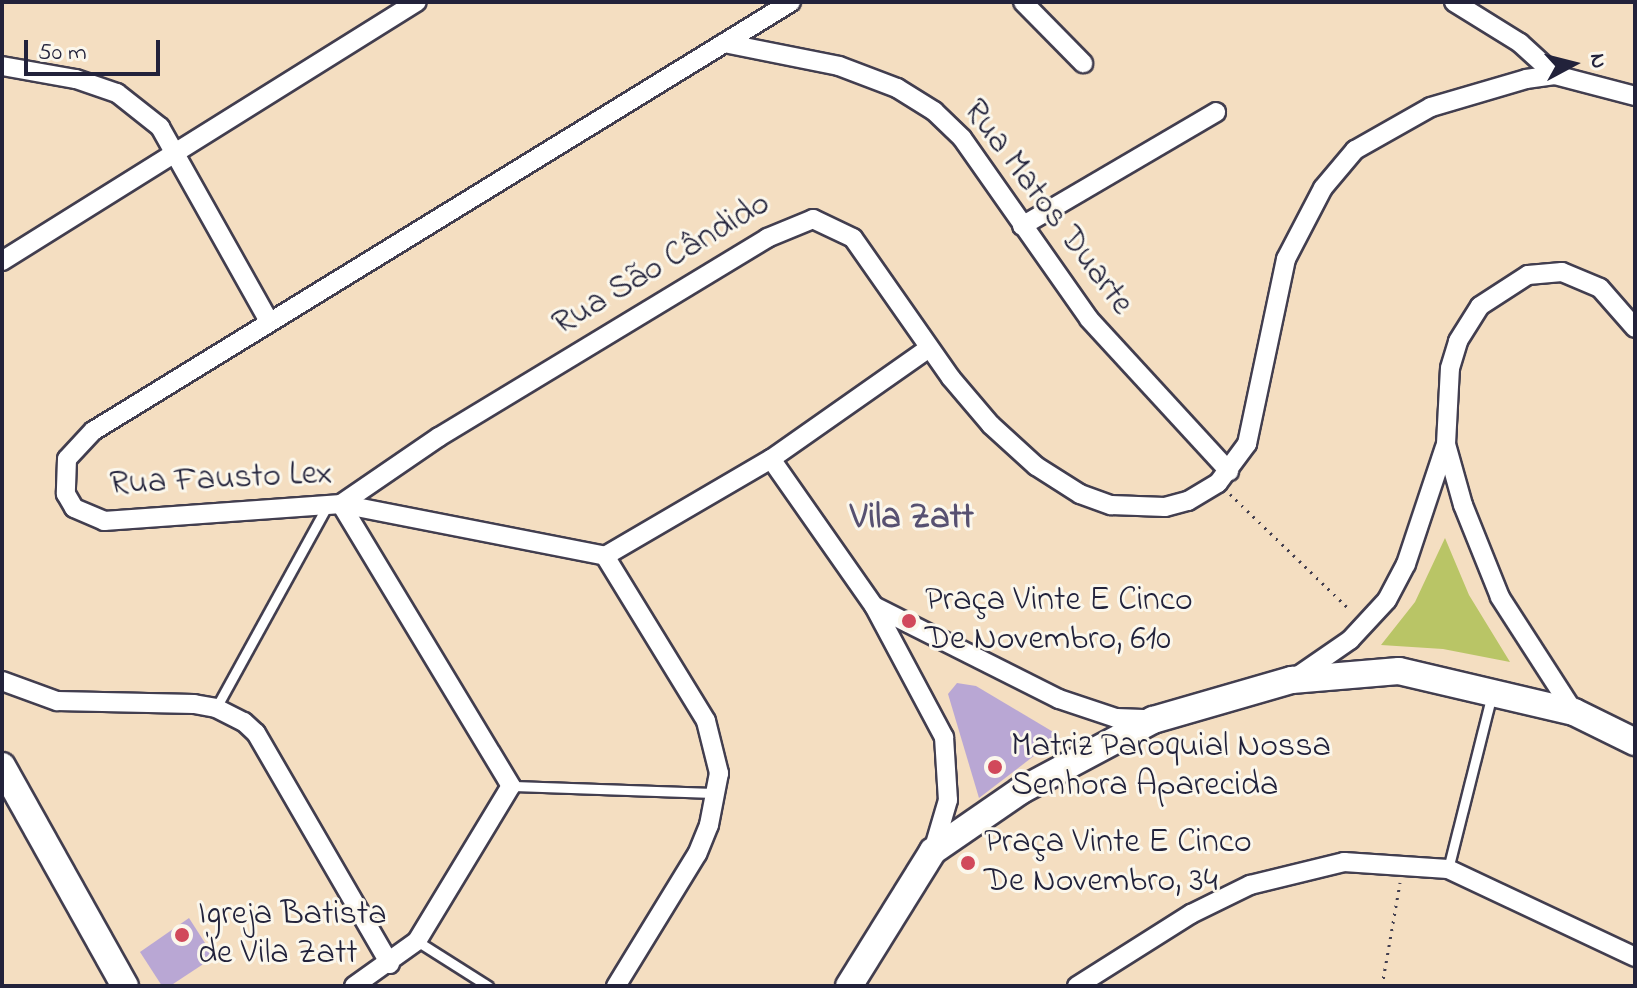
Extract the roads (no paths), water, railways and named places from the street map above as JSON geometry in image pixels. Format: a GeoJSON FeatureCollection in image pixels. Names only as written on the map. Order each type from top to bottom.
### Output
{"type":"FeatureCollection","features":[{"type":"Feature","properties":{"kind":"street"},"geometry":{"type":"LineString","coordinates":[[2,261],[175,149],[417,2]]}},
{"type":"Feature","properties":{"kind":"street","name":"Rua Fausto Lex"},"geometry":{"type":"LineString","coordinates":[[605,556],[334,505],[126,523],[87,518],[66,494],[67,459],[93,431],[791,2]]}},
{"type":"Feature","properties":{"kind":"street"},"geometry":{"type":"LineString","coordinates":[[1454,2],[1509,35],[1555,75],[1635,96]]}},
{"type":"Feature","properties":{"kind":"street"},"geometry":{"type":"LineString","coordinates":[[1026,3],[1083,63]]}},
{"type":"Feature","properties":{"kind":"street","name":"Rua Matos Duarte"},"geometry":{"type":"LineString","coordinates":[[724,43],[839,66],[909,96],[962,138],[1089,319],[1224,477]]}},
{"type":"Feature","properties":{"kind":"street"},"geometry":{"type":"LineString","coordinates":[[2,66],[76,79],[117,93],[160,127],[269,321]]}},
{"type":"Feature","properties":{"kind":"street"},"geometry":{"type":"LineString","coordinates":[[1224,477],[1247,444],[1286,259],[1323,188],[1355,150],[1406,118],[1463,94],[1555,75]]}},
{"type":"Feature","properties":{"kind":"street"},"geometry":{"type":"LineString","coordinates":[[1022,226],[1216,112]]}},
{"type":"Feature","properties":{"kind":"street","name":"Rua São Cândido"},"geometry":{"type":"LineString","coordinates":[[334,505],[439,437],[801,220],[826,222],[853,238],[929,348],[991,425],[1036,466],[1080,494],[1111,505],[1165,507],[1188,501],[1224,477]]}},
{"type":"Feature","properties":{"kind":"street"},"geometry":{"type":"LineString","coordinates":[[1574,712],[1500,597],[1463,505],[1446,444],[1446,398],[1458,341],[1480,306],[1511,282],[1562,272],[1600,288],[1635,328]]}},
{"type":"Feature","properties":{"kind":"street"},"geometry":{"type":"LineString","coordinates":[[616,986],[697,854],[718,793],[718,756],[706,721],[605,556],[771,459],[929,348]]}},
{"type":"Feature","properties":{"kind":"street"},"geometry":{"type":"LineString","coordinates":[[1292,680],[1366,625],[1406,564],[1446,444]]}},
{"type":"Feature","properties":{"kind":"street"},"geometry":{"type":"LineString","coordinates":[[771,459],[874,606],[944,737],[948,800],[933,851],[849,986]]}},
{"type":"Feature","properties":{"kind":"street"},"geometry":{"type":"LineString","coordinates":[[334,505],[511,786],[417,941],[390,964],[354,986]]}},
{"type":"Feature","properties":{"kind":"street"},"geometry":{"type":"LineString","coordinates":[[874,606],[1059,699],[1116,718],[1153,720]]}},
{"type":"Feature","properties":{"kind":"street"},"geometry":{"type":"LineString","coordinates":[[933,851],[1020,791],[1153,720],[1292,680],[1399,671],[1492,690],[1574,712],[1635,742]]}},
{"type":"Feature","properties":{"kind":"street"},"geometry":{"type":"LineString","coordinates":[[2,681],[57,701],[90,705],[216,708],[256,733],[390,964]]}},
{"type":"Feature","properties":{"kind":"street"},"geometry":{"type":"LineString","coordinates":[[2,766],[125,986]]}},
{"type":"Feature","properties":{"kind":"street"},"geometry":{"type":"LineString","coordinates":[[1077,986],[1191,914],[1250,885],[1344,862],[1404,863],[1448,869],[1635,957]]}},
{"type":"Feature","properties":{"kind":"lane"},"geometry":{"type":"LineString","coordinates":[[216,708],[334,505]]}},
{"type":"Feature","properties":{"kind":"lane"},"geometry":{"type":"LineString","coordinates":[[1448,869],[1492,690]]}},
{"type":"Feature","properties":{"kind":"lane"},"geometry":{"type":"LineString","coordinates":[[511,786],[718,793]]}},
{"type":"Feature","properties":{"kind":"lane"},"geometry":{"type":"LineString","coordinates":[[417,941],[488,986]]}},
{"type":"Feature","properties":{"kind":"place","name":"Praça Vinte E Cinco De Novembro, 610"},"geometry":{"type":"Point","coordinates":[909,621]}},
{"type":"Feature","properties":{"kind":"place","name":"Matriz Paroquial Nossa Senhora Aparecida"},"geometry":{"type":"Point","coordinates":[995,767]}},
{"type":"Feature","properties":{"kind":"place","name":"Praça Vinte E Cinco De Novembro, 34"},"geometry":{"type":"Point","coordinates":[968,863]}},
{"type":"Feature","properties":{"kind":"place","name":"Igreja Batista de Vila Zatt"},"geometry":{"type":"Point","coordinates":[182,935]}},
{"type":"Feature","properties":{"kind":"district","name":"Vila Zatt"},"geometry":{"type":"Point","coordinates":[912,519]}}]}
